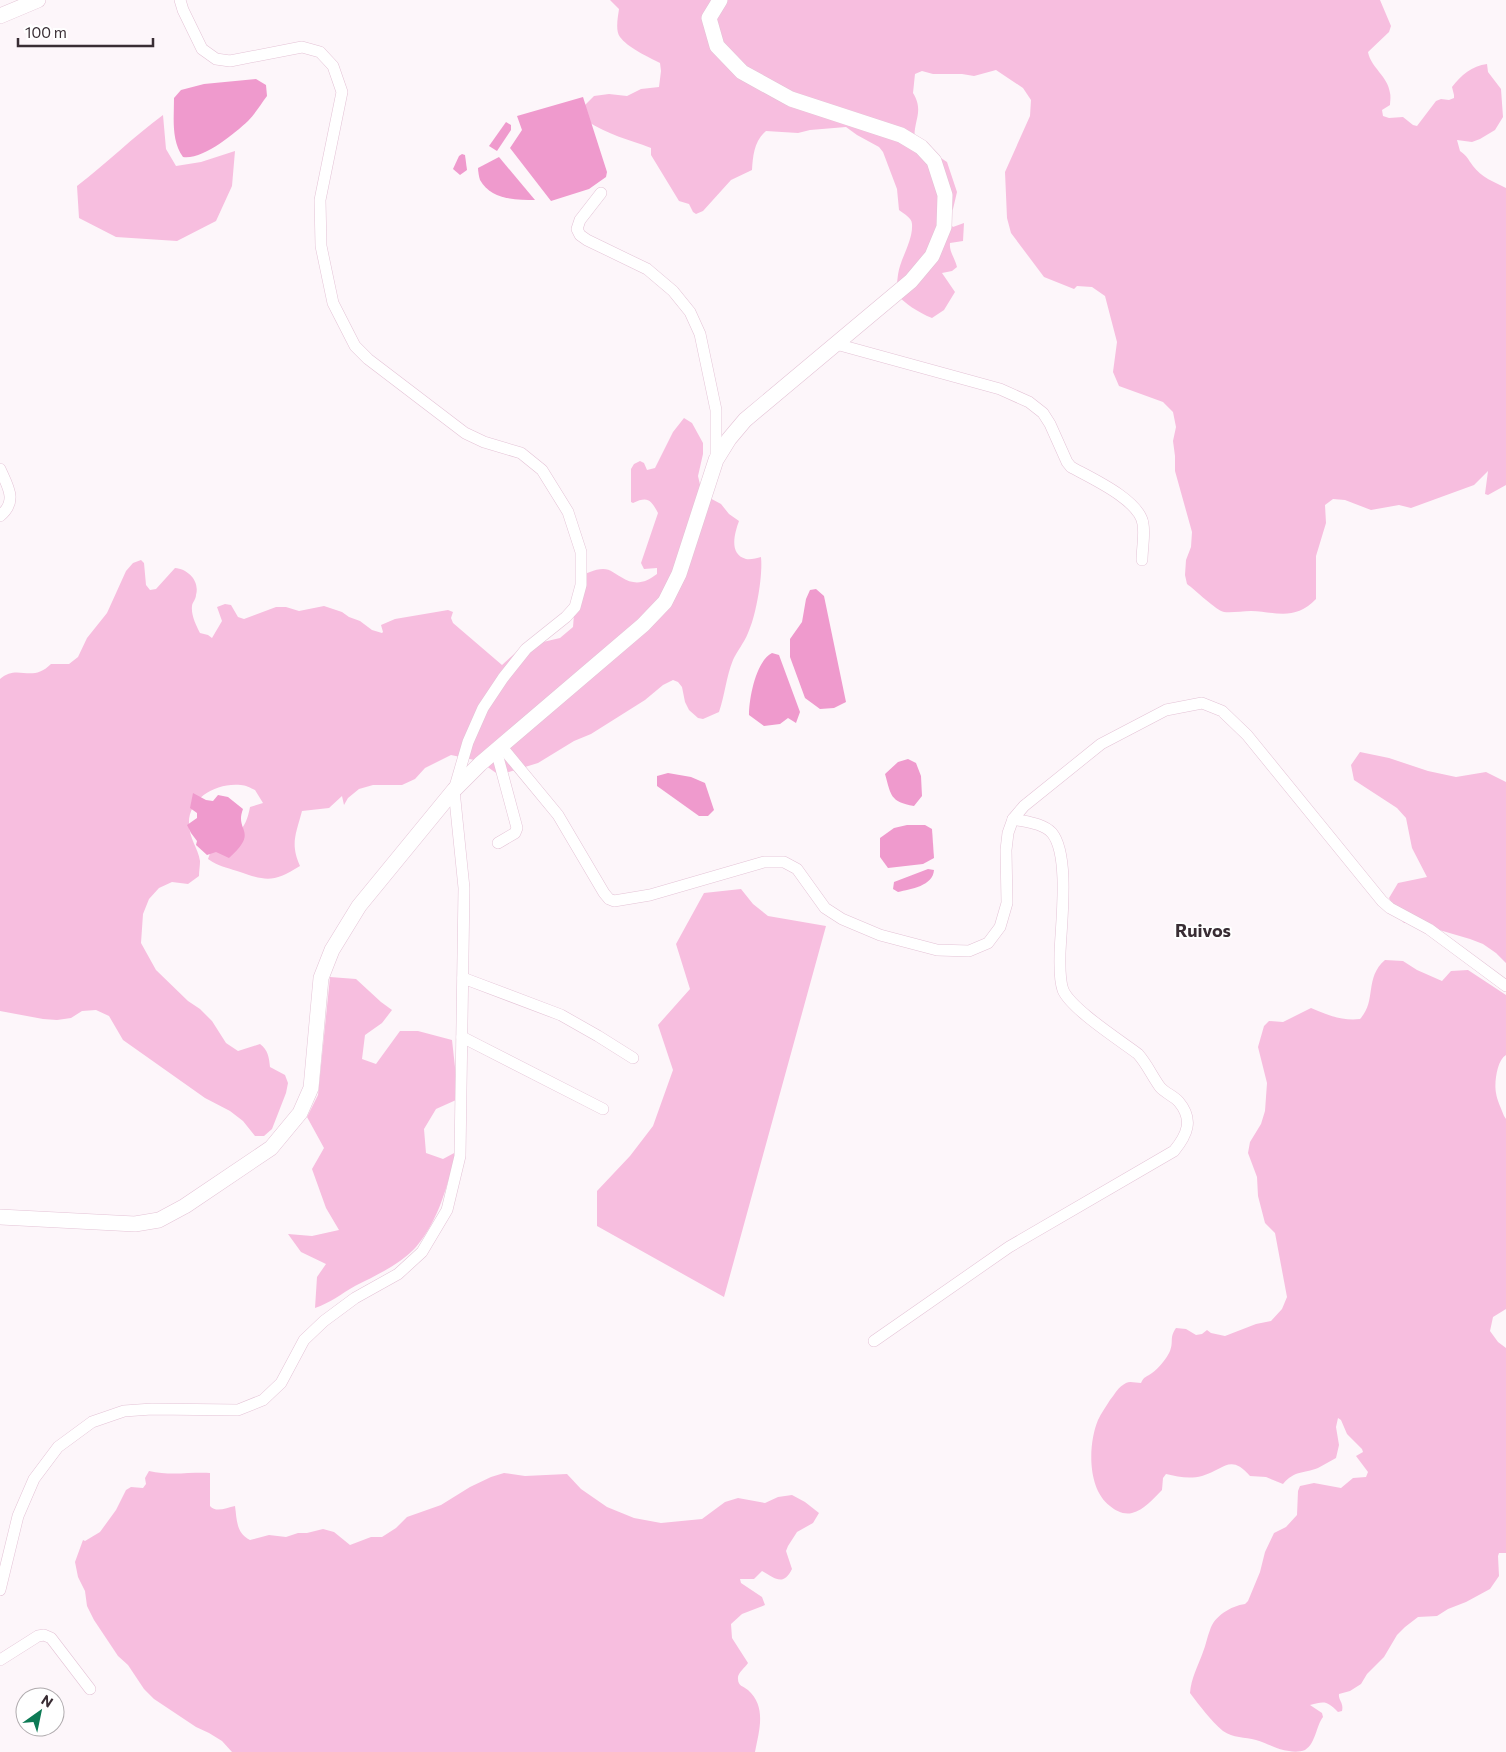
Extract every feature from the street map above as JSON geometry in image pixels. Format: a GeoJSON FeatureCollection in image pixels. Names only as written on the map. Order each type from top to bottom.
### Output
{"type":"FeatureCollection","features":[{"type":"Feature","properties":{"kind":"street"},"geometry":{"type":"LineString","coordinates":[[0,16],[38,0]]}},
{"type":"Feature","properties":{"kind":"street"},"geometry":{"type":"LineString","coordinates":[[0,1590],[18,1516],[34,1479],[58,1447],[92,1422],[124,1411],[152,1409],[238,1410],[263,1400],[280,1383],[304,1340],[324,1321],[355,1298],[398,1274],[422,1252],[447,1210],[460,1156],[463,978],[464,888],[454,790],[468,742],[483,708],[526,649],[566,617],[575,607],[581,585],[581,552],[568,512],[542,470],[521,453],[484,442],[465,433],[368,360],[355,346],[333,303],[321,246],[320,200],[342,92],[333,66],[320,52],[302,48],[230,61],[216,59],[202,50],[180,0]]}},
{"type":"Feature","properties":{"kind":"street"},"geometry":{"type":"LineString","coordinates":[[0,1217],[135,1224],[159,1220],[185,1206],[271,1148],[300,1113],[311,1088],[321,978],[332,950],[359,906],[454,790],[499,748],[642,625],[665,602],[679,574],[716,460],[744,420],[911,281],[932,256],[944,227],[945,195],[934,161],[921,147],[901,135],[791,99],[742,72],[716,46],[709,18],[720,0]]}},
{"type":"Feature","properties":{"kind":"street"},"geometry":{"type":"LineString","coordinates":[[601,193],[580,220],[578,229],[580,235],[647,269],[673,291],[690,312],[700,334],[716,410],[716,460]]}},
{"type":"Feature","properties":{"kind":"street"},"geometry":{"type":"LineString","coordinates":[[836,344],[1000,389],[1029,402],[1042,413],[1050,424],[1071,467],[1123,498],[1141,516],[1144,525],[1142,560]]}},
{"type":"Feature","properties":{"kind":"street"},"geometry":{"type":"LineString","coordinates":[[0,469],[9,490],[10,503],[8,510],[0,516]]}},
{"type":"Feature","properties":{"kind":"street"},"geometry":{"type":"LineString","coordinates":[[499,748],[558,815],[604,893],[614,901],[650,895],[764,862],[784,862],[797,870],[825,908],[842,920],[880,935],[937,950],[969,951],[988,943],[1000,928],[1007,903],[1006,850],[1008,833],[1013,820],[1024,806],[1101,744],[1166,710],[1202,704],[1222,711],[1247,735],[1382,901],[1390,908],[1429,929],[1506,986]]}},
{"type":"Feature","properties":{"kind":"street"},"geometry":{"type":"LineString","coordinates":[[498,843],[515,833],[517,828],[499,748]]}},
{"type":"Feature","properties":{"kind":"street"},"geometry":{"type":"LineString","coordinates":[[874,1341],[1009,1247],[1174,1151],[1182,1140],[1188,1126],[1186,1116],[1179,1102],[1161,1089],[1145,1061],[1076,1007],[1064,991],[1060,970],[1063,865],[1059,845],[1051,832],[1037,824],[1013,820]]}},
{"type":"Feature","properties":{"kind":"street"},"geometry":{"type":"LineString","coordinates":[[463,978],[561,1015],[633,1058]]}},
{"type":"Feature","properties":{"kind":"street"},"geometry":{"type":"LineString","coordinates":[[462,1037],[603,1109]]}},
{"type":"Feature","properties":{"kind":"street"},"geometry":{"type":"LineString","coordinates":[[0,1660],[38,1636],[44,1635],[51,1638],[90,1689]]}},
{"type":"Feature","properties":{"kind":"shaded area"},"geometry":{"type":"Polygon","coordinates":[[[610,0],[1380,0],[1391,26],[1389,32],[1368,52],[1372,63],[1389,87],[1390,105],[1382,110],[1383,116],[1389,118],[1403,117],[1417,126],[1436,101],[1454,98],[1452,87],[1459,79],[1467,72],[1482,65],[1487,64],[1488,72],[1501,89],[1503,117],[1495,130],[1472,142],[1457,140],[1460,151],[1476,170],[1488,179],[1506,188],[1506,485],[1488,495],[1485,494],[1488,471],[1474,485],[1411,508],[1399,505],[1371,510],[1345,500],[1333,499],[1325,505],[1326,523],[1316,556],[1316,599],[1308,606],[1293,613],[1221,611],[1187,584],[1185,575],[1186,560],[1191,547],[1192,532],[1175,471],[1173,441],[1176,427],[1173,412],[1163,402],[1119,386],[1113,372],[1117,342],[1105,296],[1092,287],[1077,286],[1074,289],[1044,277],[1011,233],[1007,218],[1005,172],[1030,116],[1031,100],[1023,88],[996,70],[974,76],[933,74],[922,71],[915,74],[913,93],[918,106],[918,112],[915,141],[947,162],[957,192],[953,209],[946,216],[946,219],[953,227],[964,223],[963,241],[950,243],[950,249],[957,267],[952,271],[942,273],[955,292],[944,310],[932,318],[903,301],[895,293],[899,269],[911,235],[912,222],[899,210],[897,189],[883,152],[879,147],[846,127],[798,133],[766,131],[757,144],[752,170],[731,180],[703,211],[696,214],[689,204],[679,201],[651,155],[651,148],[610,133],[587,121],[584,106],[594,96],[609,94],[627,96],[641,89],[659,87],[660,63],[623,41],[618,34],[617,27],[619,9],[610,0]]]}},
{"type":"Feature","properties":{"kind":"shaded area"},"geometry":{"type":"Polygon","coordinates":[[[256,79],[266,85],[267,96],[251,118],[218,145],[200,154],[183,157],[175,136],[174,121],[174,98],[181,90],[204,84],[256,79]]]}},
{"type":"Feature","properties":{"kind":"shaded area"},"geometry":{"type":"Polygon","coordinates":[[[583,97],[607,172],[606,177],[589,189],[551,201],[510,148],[522,130],[517,116],[583,97]]]}},
{"type":"Feature","properties":{"kind":"shaded area"},"geometry":{"type":"Polygon","coordinates":[[[163,115],[166,149],[176,166],[201,162],[235,151],[232,186],[216,221],[177,241],[116,237],[79,218],[77,186],[163,115]]]}},
{"type":"Feature","properties":{"kind":"shaded area"},"geometry":{"type":"Polygon","coordinates":[[[506,122],[511,125],[511,130],[497,151],[489,146],[506,122]]]}},
{"type":"Feature","properties":{"kind":"shaded area"},"geometry":{"type":"Polygon","coordinates":[[[465,155],[467,170],[460,175],[453,169],[459,156],[465,155]]]}},
{"type":"Feature","properties":{"kind":"shaded area"},"geometry":{"type":"Polygon","coordinates":[[[499,157],[535,200],[504,198],[485,187],[480,180],[478,168],[499,157]]]}},
{"type":"Feature","properties":{"kind":"shaded area"},"geometry":{"type":"Polygon","coordinates":[[[684,418],[692,423],[703,443],[703,454],[698,476],[701,489],[706,496],[721,504],[729,514],[739,521],[734,542],[740,556],[746,559],[761,557],[760,585],[754,617],[731,666],[719,712],[703,719],[698,718],[689,710],[682,687],[673,680],[591,734],[574,741],[538,763],[499,775],[479,761],[451,755],[425,768],[415,779],[402,785],[373,785],[359,789],[348,798],[344,805],[342,796],[329,808],[302,811],[295,845],[300,866],[276,878],[255,877],[216,864],[208,859],[213,845],[242,828],[250,807],[263,803],[255,790],[243,785],[223,786],[206,794],[193,807],[190,815],[189,829],[200,861],[199,876],[188,884],[172,882],[159,888],[149,899],[143,914],[141,943],[156,970],[212,1021],[226,1043],[238,1051],[260,1044],[268,1054],[270,1067],[285,1075],[288,1083],[286,1093],[272,1129],[264,1136],[255,1136],[243,1121],[230,1111],[205,1098],[123,1040],[109,1016],[96,1010],[82,1011],[71,1018],[57,1020],[0,1011],[0,679],[19,672],[37,673],[51,664],[69,664],[78,657],[87,638],[107,613],[126,571],[133,563],[141,560],[144,563],[146,585],[150,590],[156,589],[175,568],[188,573],[195,581],[197,590],[192,606],[194,620],[200,633],[212,638],[222,621],[217,607],[225,604],[231,605],[238,617],[244,619],[276,607],[286,607],[299,611],[324,606],[342,612],[360,621],[372,630],[382,633],[381,625],[395,619],[448,610],[453,612],[451,618],[453,623],[502,665],[522,647],[560,638],[573,627],[577,577],[606,569],[631,582],[640,582],[648,580],[657,574],[657,568],[644,569],[641,563],[658,513],[651,502],[642,500],[631,502],[631,469],[634,464],[640,461],[644,463],[647,470],[655,468],[673,432],[684,418]]]}},
{"type":"Feature","properties":{"kind":"shaded area"},"geometry":{"type":"Polygon","coordinates":[[[816,589],[824,596],[846,702],[834,708],[820,709],[805,698],[790,657],[790,639],[802,622],[806,599],[810,590],[816,589]]]}},
{"type":"Feature","properties":{"kind":"shaded area"},"geometry":{"type":"Polygon","coordinates":[[[772,653],[779,655],[800,712],[796,723],[788,718],[780,724],[764,726],[749,715],[754,681],[766,657],[772,653]]]}},
{"type":"Feature","properties":{"kind":"shaded area"},"geometry":{"type":"Polygon","coordinates":[[[1360,752],[1389,758],[1428,771],[1456,777],[1486,772],[1506,782],[1506,963],[1483,944],[1417,922],[1404,923],[1398,916],[1389,898],[1398,883],[1427,877],[1412,848],[1406,818],[1397,808],[1354,780],[1351,765],[1360,752]]]}},
{"type":"Feature","properties":{"kind":"shaded area"},"geometry":{"type":"Polygon","coordinates":[[[908,759],[916,763],[921,776],[922,796],[914,806],[896,800],[890,792],[885,774],[898,762],[908,759]]]}},
{"type":"Feature","properties":{"kind":"shaded area"},"geometry":{"type":"Polygon","coordinates":[[[668,773],[691,777],[705,783],[714,810],[708,816],[699,816],[657,786],[657,776],[668,773]]]}},
{"type":"Feature","properties":{"kind":"shaded area"},"geometry":{"type":"Polygon","coordinates":[[[193,793],[206,800],[213,801],[218,795],[228,797],[243,809],[241,822],[245,836],[238,849],[229,858],[216,852],[207,855],[196,845],[197,841],[187,825],[197,818],[197,813],[190,808],[193,793]]]}},
{"type":"Feature","properties":{"kind":"shaded area"},"geometry":{"type":"Polygon","coordinates":[[[907,825],[925,825],[932,829],[934,858],[923,864],[888,868],[880,857],[880,838],[894,828],[907,825]]]}},
{"type":"Feature","properties":{"kind":"shaded area"},"geometry":{"type":"Polygon","coordinates":[[[928,869],[934,870],[930,880],[926,883],[898,892],[893,889],[894,882],[928,869]]]}},
{"type":"Feature","properties":{"kind":"shaded area"},"geometry":{"type":"Polygon","coordinates":[[[741,889],[753,904],[768,916],[826,926],[724,1297],[597,1226],[597,1191],[630,1156],[653,1126],[673,1070],[658,1025],[690,989],[676,944],[704,893],[741,889]]]}},
{"type":"Feature","properties":{"kind":"shaded area"},"geometry":{"type":"Polygon","coordinates":[[[1385,960],[1403,961],[1417,970],[1442,981],[1451,971],[1468,970],[1506,995],[1506,1055],[1498,1067],[1495,1084],[1497,1098],[1506,1119],[1506,1309],[1493,1317],[1490,1331],[1498,1342],[1506,1348],[1506,1553],[1499,1553],[1499,1576],[1490,1589],[1437,1616],[1418,1617],[1405,1627],[1397,1635],[1384,1657],[1367,1674],[1361,1684],[1350,1691],[1339,1694],[1342,1711],[1338,1712],[1326,1703],[1310,1705],[1322,1713],[1323,1717],[1309,1747],[1297,1752],[1231,1735],[1223,1731],[1209,1718],[1190,1693],[1192,1682],[1215,1620],[1224,1612],[1248,1601],[1260,1572],[1265,1552],[1274,1533],[1286,1527],[1297,1515],[1300,1486],[1314,1483],[1341,1488],[1353,1478],[1366,1477],[1368,1472],[1356,1456],[1363,1452],[1362,1449],[1347,1434],[1341,1420],[1338,1418],[1336,1427],[1339,1445],[1336,1458],[1318,1468],[1295,1474],[1283,1484],[1266,1477],[1250,1476],[1237,1465],[1232,1464],[1198,1477],[1166,1474],[1163,1478],[1162,1490],[1152,1500],[1136,1512],[1126,1513],[1117,1511],[1110,1506],[1097,1489],[1093,1478],[1092,1441],[1098,1420],[1119,1389],[1129,1382],[1141,1383],[1167,1357],[1176,1328],[1186,1329],[1196,1335],[1202,1334],[1207,1330],[1211,1333],[1225,1336],[1256,1324],[1271,1321],[1282,1309],[1287,1297],[1275,1233],[1265,1223],[1258,1196],[1257,1177],[1248,1153],[1250,1142],[1261,1124],[1265,1111],[1267,1083],[1258,1047],[1264,1026],[1269,1021],[1283,1022],[1311,1008],[1341,1018],[1360,1019],[1368,1005],[1375,974],[1385,960]]]}},
{"type":"Feature","properties":{"kind":"shaded area"},"geometry":{"type":"Polygon","coordinates":[[[330,977],[356,979],[392,1010],[382,1023],[365,1035],[362,1059],[376,1064],[400,1031],[418,1031],[452,1040],[457,1085],[456,1100],[436,1109],[424,1129],[426,1153],[443,1159],[456,1152],[445,1190],[431,1226],[416,1247],[403,1259],[387,1269],[315,1308],[317,1277],[326,1264],[301,1252],[288,1234],[312,1236],[339,1230],[326,1208],[312,1169],[324,1148],[307,1117],[318,1095],[330,977]]]}},
{"type":"Feature","properties":{"kind":"shaded area"},"geometry":{"type":"Polygon","coordinates":[[[149,1471],[172,1474],[210,1473],[210,1506],[218,1510],[235,1506],[240,1530],[250,1540],[269,1535],[286,1537],[323,1529],[334,1532],[350,1545],[371,1537],[382,1537],[396,1528],[407,1517],[441,1505],[470,1487],[504,1473],[525,1476],[567,1474],[581,1489],[607,1507],[634,1518],[661,1523],[702,1519],[725,1502],[738,1498],[765,1503],[778,1497],[792,1495],[819,1513],[813,1523],[797,1532],[788,1546],[786,1551],[792,1569],[789,1575],[778,1579],[762,1571],[754,1579],[740,1579],[741,1583],[762,1597],[765,1605],[742,1614],[731,1624],[732,1638],[748,1663],[739,1675],[738,1681],[754,1697],[760,1712],[760,1728],[755,1752],[232,1752],[222,1741],[196,1727],[154,1699],[144,1689],[128,1665],[118,1656],[94,1620],[87,1606],[85,1591],[78,1577],[75,1562],[83,1540],[85,1541],[100,1532],[116,1510],[126,1490],[131,1487],[143,1488],[149,1471]]]}},
{"type":"Feature","properties":{"kind":"district","name":"Ruivos"},"geometry":{"type":"Point","coordinates":[1203,931]}}]}
